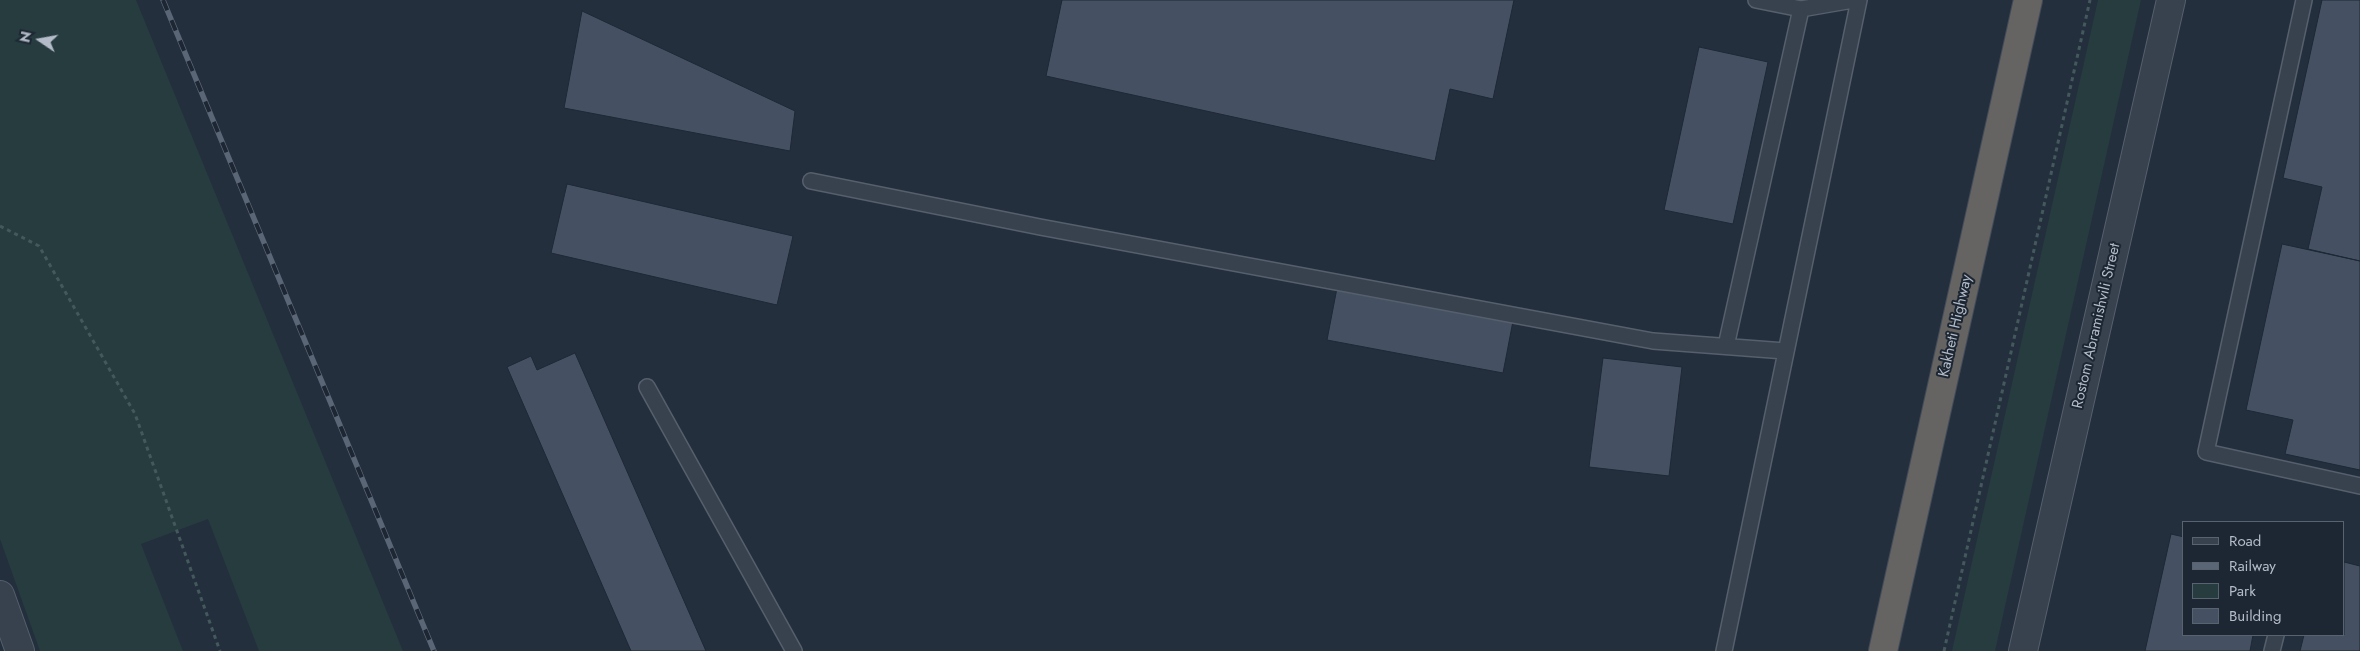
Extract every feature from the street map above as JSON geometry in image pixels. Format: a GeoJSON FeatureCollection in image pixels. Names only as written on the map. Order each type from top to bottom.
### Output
{"type":"FeatureCollection","features":[{"type":"Feature","properties":{"kind":"highway","name":"Kakheti Highway"},"geometry":{"type":"LineString","coordinates":[[1883,651],[2028,0]]}},
{"type":"Feature","properties":{"kind":"street","name":"Rostom Abramishvili Street"},"geometry":{"type":"LineString","coordinates":[[2023,651],[2172,0]]}},
{"type":"Feature","properties":{"kind":"street"},"geometry":{"type":"LineString","coordinates":[[0,595],[20,651]]}},
{"type":"Feature","properties":{"kind":"lane"},"geometry":{"type":"LineString","coordinates":[[1756,0],[1801,9],[1854,0]]}},
{"type":"Feature","properties":{"kind":"lane"},"geometry":{"type":"LineString","coordinates":[[1724,651],[1859,0]]}},
{"type":"Feature","properties":{"kind":"lane"},"geometry":{"type":"LineString","coordinates":[[2304,0],[2206,452],[2360,486]]}},
{"type":"Feature","properties":{"kind":"lane"},"geometry":{"type":"LineString","coordinates":[[1726,346],[1801,9]]}},
{"type":"Feature","properties":{"kind":"lane"},"geometry":{"type":"LineString","coordinates":[[812,181],[1040,227],[1653,341],[1785,350]]}},
{"type":"Feature","properties":{"kind":"lane"},"geometry":{"type":"LineString","coordinates":[[647,387],[794,651]]}},
{"type":"Feature","properties":{"kind":"lane"},"geometry":{"type":"LineString","coordinates":[[2272,651],[2276,636]]}},
{"type":"Feature","properties":{"kind":"path"},"geometry":{"type":"LineString","coordinates":[[1944,651],[2090,0]]}},
{"type":"Feature","properties":{"kind":"path"},"geometry":{"type":"LineString","coordinates":[[0,226],[39,246],[135,414],[220,651]]}},
{"type":"Feature","properties":{"kind":"green space"},"geometry":{"type":"Polygon","coordinates":[[[0,0],[136,0],[403,651],[259,651],[208,519],[141,544],[183,651],[40,651],[0,539],[0,0]]]}},
{"type":"Feature","properties":{"kind":"green space"},"geometry":{"type":"Polygon","coordinates":[[[2098,0],[2141,0],[1995,651],[1952,651],[2098,0]]]}},
{"type":"Feature","properties":{"kind":"building"},"geometry":{"type":"Polygon","coordinates":[[[1062,0],[1514,0],[1493,99],[1450,89],[1435,161],[1046,76],[1062,0]]]}},
{"type":"Feature","properties":{"kind":"building"},"geometry":{"type":"Polygon","coordinates":[[[2322,0],[2360,0],[2360,261],[2308,249],[2322,187],[2283,178],[2322,0]]]}},
{"type":"Feature","properties":{"kind":"building"},"geometry":{"type":"Polygon","coordinates":[[[582,11],[795,111],[790,151],[564,108],[582,11]]]}},
{"type":"Feature","properties":{"kind":"building"},"geometry":{"type":"Polygon","coordinates":[[[1699,47],[1768,62],[1733,224],[1664,210],[1699,47]]]}},
{"type":"Feature","properties":{"kind":"building"},"geometry":{"type":"Polygon","coordinates":[[[567,184],[793,236],[777,305],[551,253],[567,184]]]}},
{"type":"Feature","properties":{"kind":"building"},"geometry":{"type":"Polygon","coordinates":[[[2282,244],[2360,261],[2360,470],[2285,454],[2293,420],[2246,410],[2282,244]]]}},
{"type":"Feature","properties":{"kind":"building"},"geometry":{"type":"Polygon","coordinates":[[[1337,288],[1513,321],[1503,373],[1327,340],[1337,288]]]}},
{"type":"Feature","properties":{"kind":"building"},"geometry":{"type":"Polygon","coordinates":[[[575,353],[706,651],[631,651],[507,367],[531,356],[537,370],[575,353]]]}},
{"type":"Feature","properties":{"kind":"building"},"geometry":{"type":"Polygon","coordinates":[[[1603,358],[1682,367],[1669,476],[1589,467],[1603,358]]]}},
{"type":"Feature","properties":{"kind":"building"},"geometry":{"type":"Polygon","coordinates":[[[2171,534],[2182,537],[2182,636],[2253,636],[2250,651],[2145,651],[2171,534]]]}},
{"type":"Feature","properties":{"kind":"building"},"geometry":{"type":"Polygon","coordinates":[[[2345,562],[2360,566],[2360,651],[2300,651],[2304,636],[2345,636],[2345,562]]]}},
{"type":"Feature","properties":{"kind":"railway"},"geometry":{"type":"LineString","coordinates":[[163,0],[434,651]]}}]}
